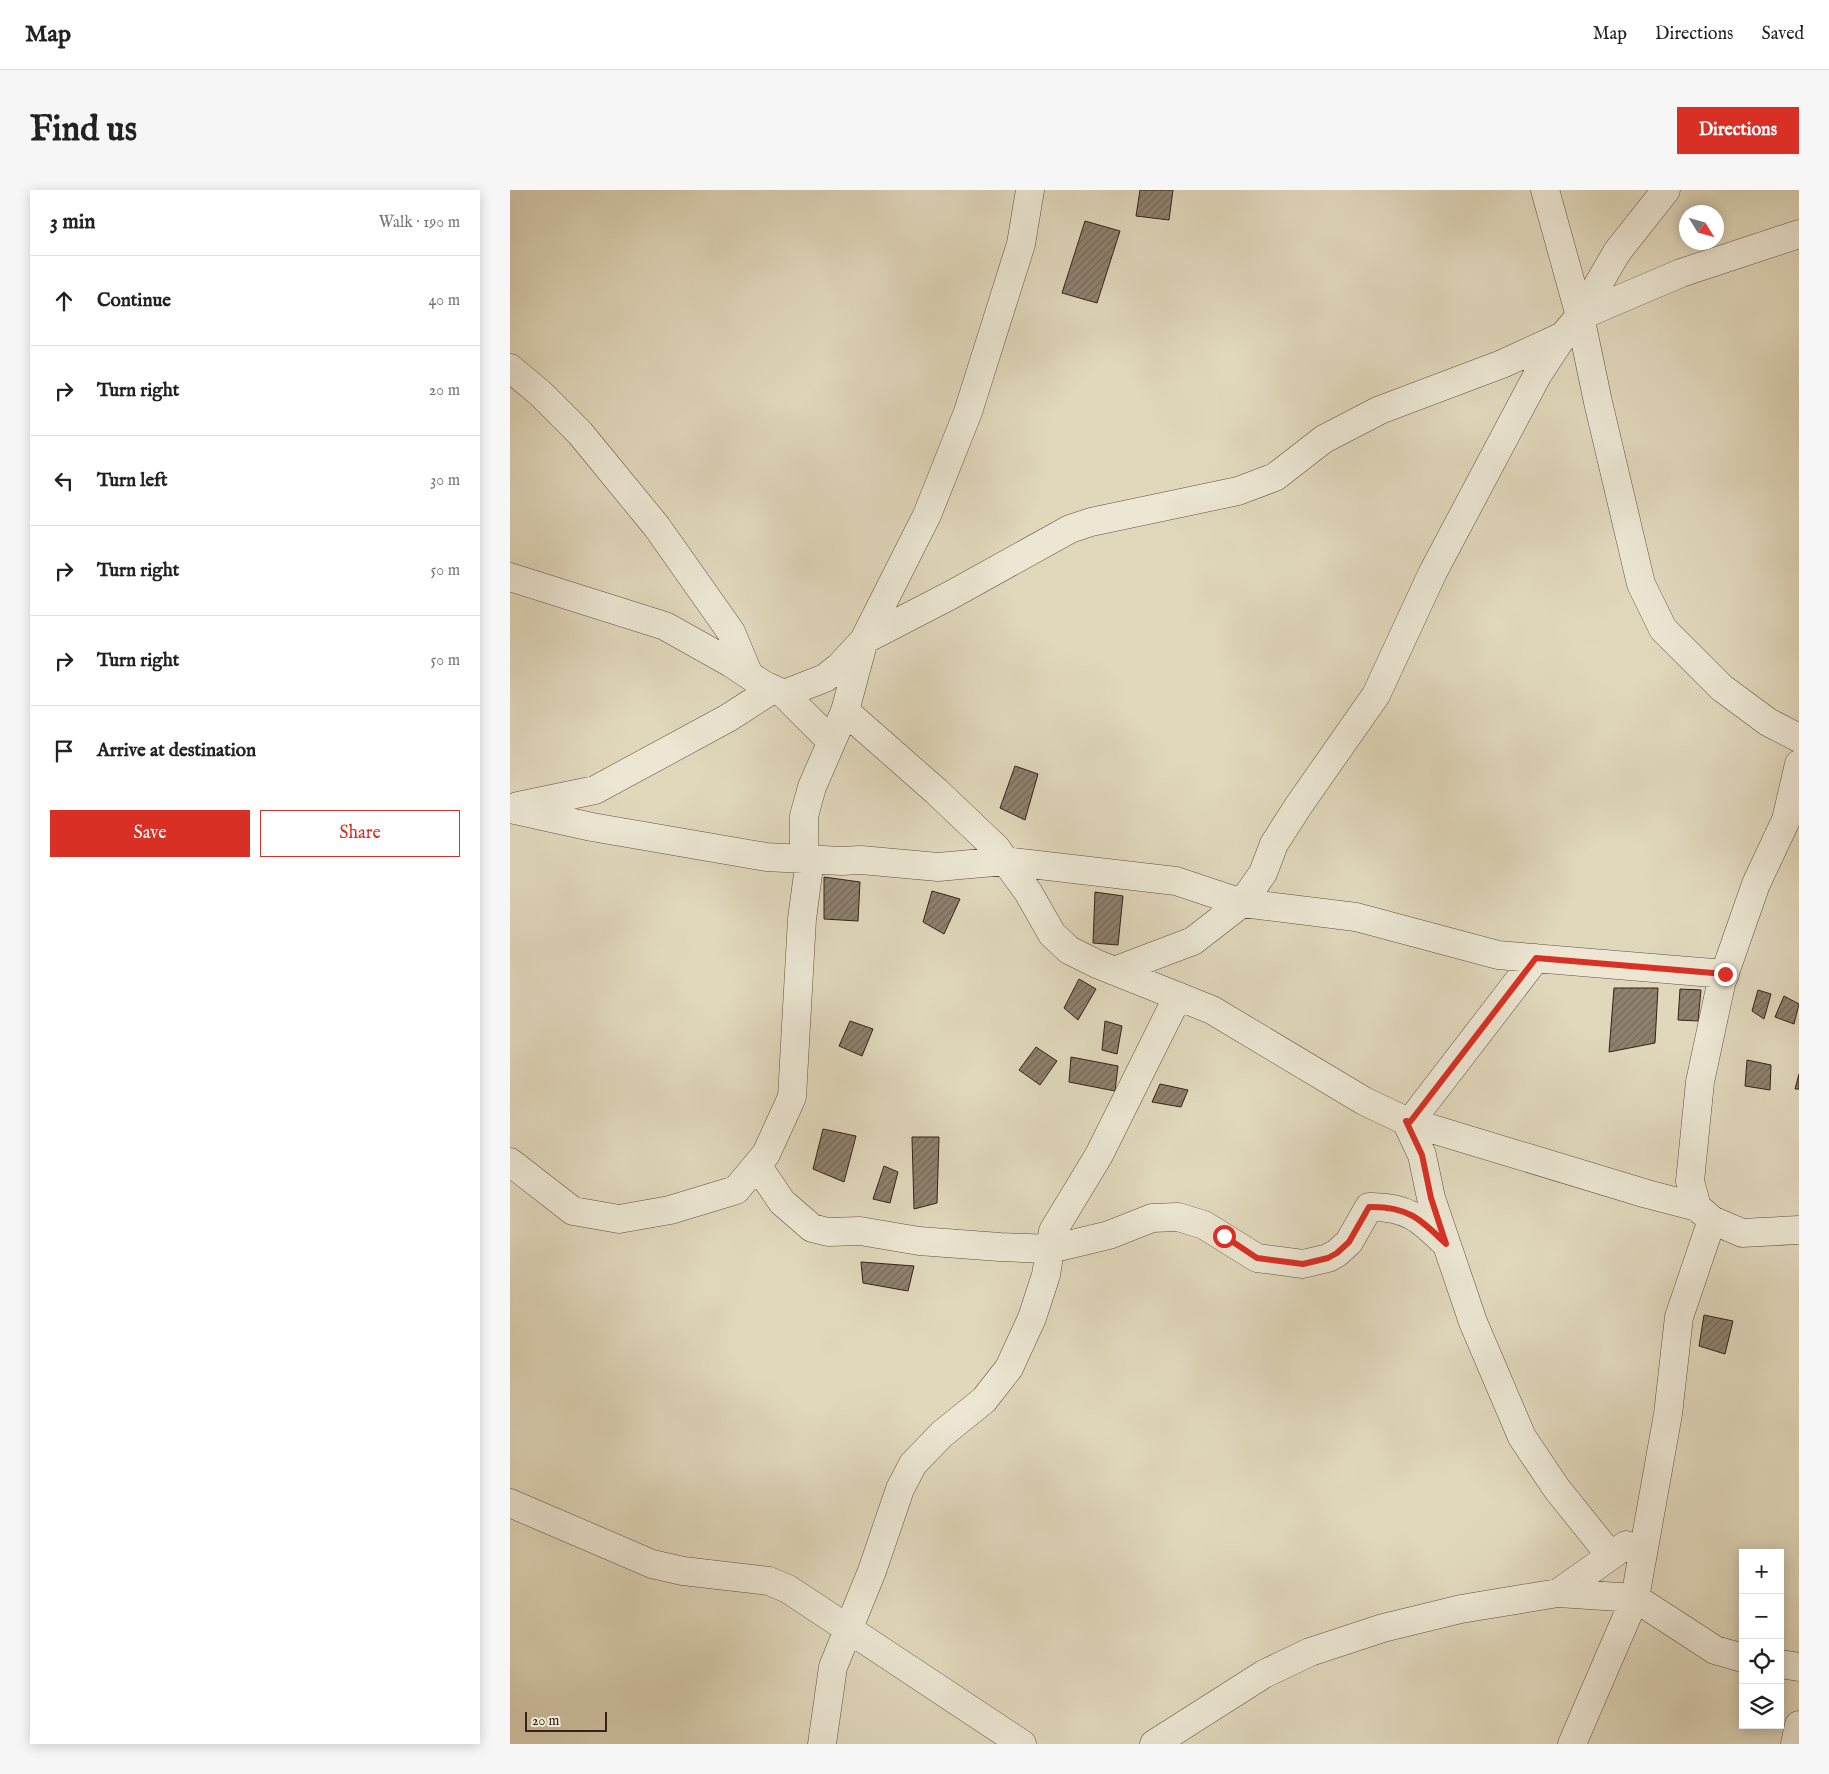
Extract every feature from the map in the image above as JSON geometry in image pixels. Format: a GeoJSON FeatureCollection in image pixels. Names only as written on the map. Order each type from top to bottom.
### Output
{"type":"FeatureCollection","features":[{"type":"Feature","properties":{"kind":"street"},"geometry":{"type":"LineString","coordinates":[[510,1162],[573,1211],[619,1219],[670,1210],[736,1190],[766,1154],[792,1097],[802,919],[810,859],[804,850],[804,816],[812,787],[844,711],[864,640],[927,515],[968,412],[1021,244],[1030,190]]}},
{"type":"Feature","properties":{"kind":"street"},"geometry":{"type":"LineString","coordinates":[[1545,190],[1572,326],[1598,402],[1641,584],[1663,629],[1722,688],[1768,722],[1799,738]]}},
{"type":"Feature","properties":{"kind":"street"},"geometry":{"type":"LineString","coordinates":[[1114,971],[1193,942],[1242,903],[1263,874],[1274,844],[1298,806],[1376,696],[1433,572],[1538,374],[1572,326],[1617,252],[1666,190]]}},
{"type":"Feature","properties":{"kind":"street"},"geometry":{"type":"LineString","coordinates":[[510,809],[595,790],[778,692],[825,678],[839,667],[864,640],[951,595],[1070,529],[1091,522],[1238,491],[1275,477],[1324,439],[1380,410],[1502,364],[1572,326],[1681,273],[1799,234]]}},
{"type":"Feature","properties":{"kind":"street"},"geometry":{"type":"LineString","coordinates":[[510,368],[541,394],[580,433],[656,527],[731,632],[749,675]]}},
{"type":"Feature","properties":{"kind":"street"},"geometry":{"type":"LineString","coordinates":[[510,577],[665,626],[778,692],[831,741]]}},
{"type":"Feature","properties":{"kind":"street"},"geometry":{"type":"LineString","coordinates":[[844,711],[936,791],[996,848],[1028,892],[1052,934],[1069,950],[1114,971],[1212,1010],[1364,1101],[1408,1121],[1647,1194],[1704,1214],[1742,1233],[1799,1230]]}},
{"type":"Feature","properties":{"kind":"street"},"geometry":{"type":"LineString","coordinates":[[1572,1744],[1635,1598],[1668,1414],[1679,1317],[1704,1214],[1690,1181],[1700,1082],[1725,974],[1756,884],[1786,820],[1799,764]]}},
{"type":"Feature","properties":{"kind":"street"},"geometry":{"type":"LineString","coordinates":[[510,809],[710,848],[766,856],[861,860],[938,867],[1006,861],[1176,881],[1242,903],[1356,917],[1498,955],[1725,974]]}},
{"type":"Feature","properties":{"kind":"street"},"geometry":{"type":"LineString","coordinates":[[1408,1121],[1536,958]]}},
{"type":"Feature","properties":{"kind":"street"},"geometry":{"type":"LineString","coordinates":[[822,1744],[833,1667],[872,1571],[900,1489],[913,1464],[942,1434],[984,1400],[1009,1368],[1032,1318],[1046,1274],[1053,1231],[1098,1155],[1178,996]]}},
{"type":"Feature","properties":{"kind":"street"},"geometry":{"type":"LineString","coordinates":[[1408,1121],[1422,1155],[1431,1198],[1473,1322],[1522,1437],[1557,1489],[1610,1555]]}},
{"type":"Feature","properties":{"kind":"street"},"geometry":{"type":"LineString","coordinates":[[757,1165],[782,1202],[812,1228],[828,1232],[860,1231],[919,1241],[1051,1249],[1109,1235],[1152,1218],[1178,1217],[1204,1224],[1257,1258],[1303,1264],[1328,1258],[1337,1253],[1349,1242],[1369,1207],[1390,1206],[1422,1220],[1446,1244]]}},
{"type":"Feature","properties":{"kind":"street"},"geometry":{"type":"LineString","coordinates":[[510,1503],[652,1564],[683,1571],[769,1581],[788,1589],[850,1628],[1022,1744]]}},
{"type":"Feature","properties":{"kind":"street"},"geometry":{"type":"LineString","coordinates":[[1558,1592],[1610,1555],[1647,1533]]}},
{"type":"Feature","properties":{"kind":"street"},"geometry":{"type":"LineString","coordinates":[[1154,1744],[1264,1674],[1310,1652],[1392,1626],[1462,1610],[1558,1592],[1635,1598],[1715,1650],[1739,1657]]}},
{"type":"Feature","properties":{"kind":"street"},"geometry":{"type":"LineString","coordinates":[[1784,1665],[1799,1667]]}},
{"type":"Feature","properties":{"kind":"street"},"geometry":{"type":"LineString","coordinates":[[1795,1744],[1799,1725]]}},
{"type":"Feature","properties":{"kind":"building"},"geometry":{"type":"Polygon","coordinates":[[[1140,190],[1173,190],[1169,220],[1136,216],[1140,190]]]}},
{"type":"Feature","properties":{"kind":"building"},"geometry":{"type":"Polygon","coordinates":[[[1085,221],[1120,231],[1097,303],[1062,293],[1085,221]]]}},
{"type":"Feature","properties":{"kind":"building"},"geometry":{"type":"Polygon","coordinates":[[[1015,766],[1038,774],[1025,820],[1000,808],[1015,766]]]}},
{"type":"Feature","properties":{"kind":"building"},"geometry":{"type":"Polygon","coordinates":[[[824,877],[860,882],[858,921],[824,919],[824,877]]]}},
{"type":"Feature","properties":{"kind":"building"},"geometry":{"type":"Polygon","coordinates":[[[932,891],[960,899],[944,934],[923,922],[932,891]]]}},
{"type":"Feature","properties":{"kind":"building"},"geometry":{"type":"Polygon","coordinates":[[[1095,892],[1123,896],[1118,945],[1093,943],[1095,892]]]}},
{"type":"Feature","properties":{"kind":"building"},"geometry":{"type":"Polygon","coordinates":[[[1079,979],[1096,989],[1078,1020],[1064,1008],[1079,979]]]}},
{"type":"Feature","properties":{"kind":"building"},"geometry":{"type":"Polygon","coordinates":[[[1614,988],[1658,988],[1655,1043],[1609,1052],[1614,988]]]}},
{"type":"Feature","properties":{"kind":"building"},"geometry":{"type":"Polygon","coordinates":[[[1680,989],[1701,990],[1698,1021],[1678,1020],[1680,989]]]}},
{"type":"Feature","properties":{"kind":"building"},"geometry":{"type":"Polygon","coordinates":[[[1758,990],[1771,994],[1764,1019],[1752,1011],[1758,990]]]}},
{"type":"Feature","properties":{"kind":"building"},"geometry":{"type":"Polygon","coordinates":[[[1784,996],[1799,1004],[1794,1024],[1775,1017],[1784,996]]]}},
{"type":"Feature","properties":{"kind":"building"},"geometry":{"type":"Polygon","coordinates":[[[850,1021],[873,1029],[862,1056],[839,1046],[850,1021]]]}},
{"type":"Feature","properties":{"kind":"building"},"geometry":{"type":"Polygon","coordinates":[[[1105,1021],[1122,1026],[1117,1054],[1102,1050],[1105,1021]]]}},
{"type":"Feature","properties":{"kind":"building"},"geometry":{"type":"Polygon","coordinates":[[[1036,1047],[1057,1061],[1040,1085],[1019,1070],[1036,1047]]]}},
{"type":"Feature","properties":{"kind":"building"},"geometry":{"type":"Polygon","coordinates":[[[1071,1057],[1118,1066],[1115,1091],[1069,1082],[1071,1057]]]}},
{"type":"Feature","properties":{"kind":"building"},"geometry":{"type":"Polygon","coordinates":[[[1747,1060],[1771,1065],[1770,1090],[1745,1086],[1747,1060]]]}},
{"type":"Feature","properties":{"kind":"building"},"geometry":{"type":"Polygon","coordinates":[[[1799,1074],[1799,1089],[1795,1089],[1799,1074]]]}},
{"type":"Feature","properties":{"kind":"building"},"geometry":{"type":"Polygon","coordinates":[[[1160,1084],[1188,1090],[1181,1107],[1152,1102],[1160,1084]]]}},
{"type":"Feature","properties":{"kind":"building"},"geometry":{"type":"Polygon","coordinates":[[[823,1129],[856,1136],[844,1182],[813,1169],[823,1129]]]}},
{"type":"Feature","properties":{"kind":"building"},"geometry":{"type":"Polygon","coordinates":[[[912,1137],[939,1137],[937,1203],[914,1209],[912,1137]]]}},
{"type":"Feature","properties":{"kind":"building"},"geometry":{"type":"Polygon","coordinates":[[[884,1166],[898,1172],[890,1203],[873,1199],[884,1166]]]}},
{"type":"Feature","properties":{"kind":"building"},"geometry":{"type":"Polygon","coordinates":[[[861,1262],[914,1266],[908,1291],[863,1283],[861,1262]]]}},
{"type":"Feature","properties":{"kind":"building"},"geometry":{"type":"Polygon","coordinates":[[[1704,1315],[1733,1321],[1725,1354],[1699,1346],[1704,1315]]]}},
{"type":"Feature","properties":{"kind":"route"},"geometry":{"type":"LineString","coordinates":[[1224,1236],[1257,1258],[1303,1264],[1328,1258],[1337,1253],[1349,1242],[1369,1207],[1390,1206],[1422,1220],[1446,1244],[1431,1198],[1422,1155],[1406,1121],[1410,1122],[1536,958],[1725,974]]}}]}
